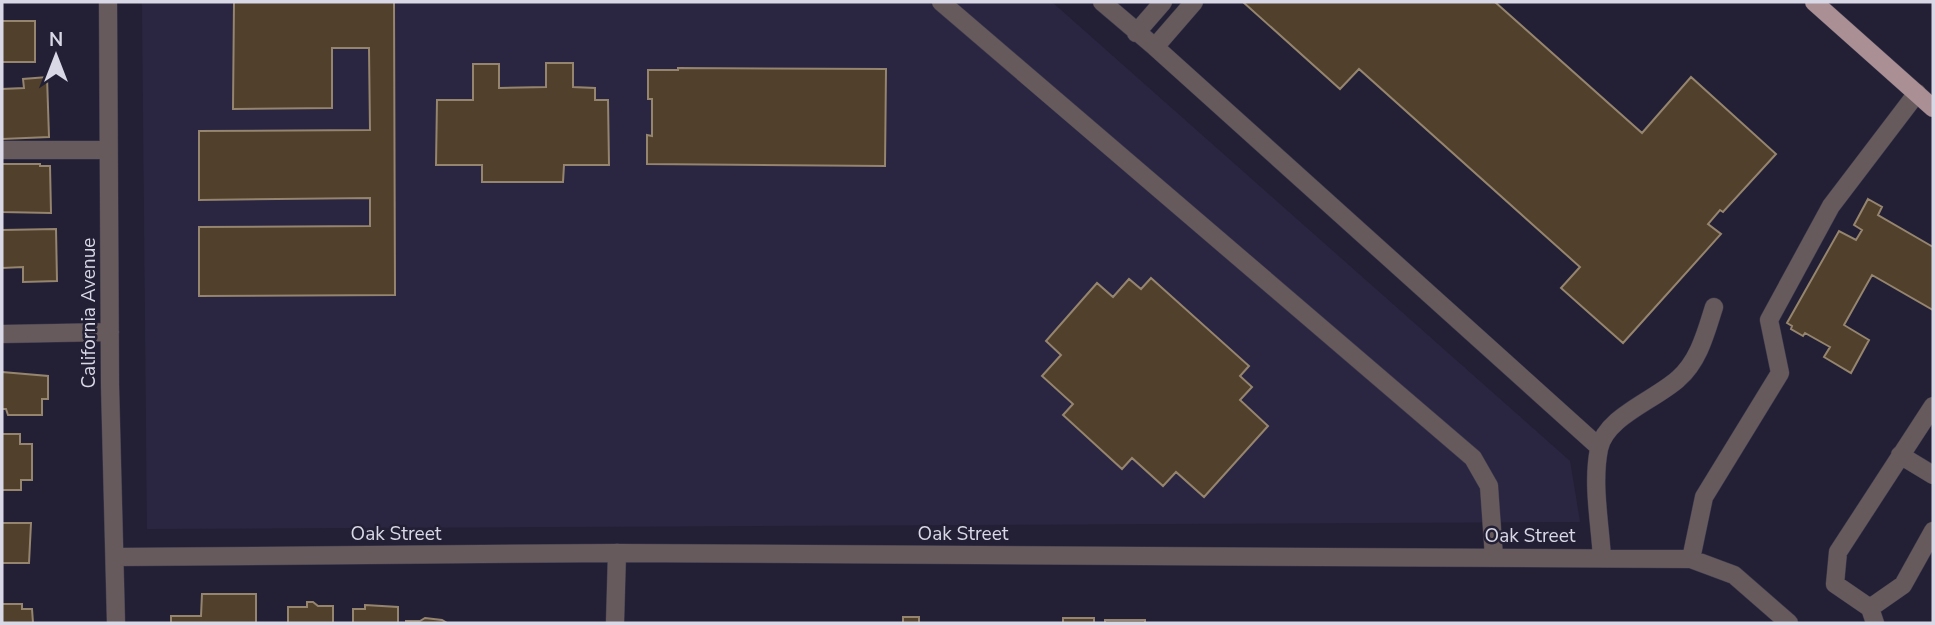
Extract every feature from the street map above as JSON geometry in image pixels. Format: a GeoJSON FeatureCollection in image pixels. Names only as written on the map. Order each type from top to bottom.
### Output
{"type":"FeatureCollection","features":[{"type":"Feature","properties":{"kind":"main road"},"geometry":{"type":"LineString","coordinates":[[1814,2],[1933,108]]}},
{"type":"Feature","properties":{"kind":"street","name":"California Avenue"},"geometry":{"type":"LineString","coordinates":[[108,2],[110,385],[116,623]]}},
{"type":"Feature","properties":{"kind":"street"},"geometry":{"type":"LineString","coordinates":[[941,2],[1473,458],[1489,486],[1494,557]]}},
{"type":"Feature","properties":{"kind":"street"},"geometry":{"type":"LineString","coordinates":[[1101,2],[1155,47],[1599,447]]}},
{"type":"Feature","properties":{"kind":"street"},"geometry":{"type":"LineString","coordinates":[[1136,33],[1163,2]]}},
{"type":"Feature","properties":{"kind":"street"},"geometry":{"type":"LineString","coordinates":[[1155,47],[1194,2]]}},
{"type":"Feature","properties":{"kind":"street"},"geometry":{"type":"LineString","coordinates":[[1691,559],[1704,498],[1780,373],[1769,320],[1830,206],[1917,93]]}},
{"type":"Feature","properties":{"kind":"street"},"geometry":{"type":"LineString","coordinates":[[2,150],[108,150]]}},
{"type":"Feature","properties":{"kind":"street"},"geometry":{"type":"LineString","coordinates":[[1602,558],[1597,480],[1599,447],[1614,422],[1680,378],[1697,355],[1714,307]]}},
{"type":"Feature","properties":{"kind":"street"},"geometry":{"type":"LineString","coordinates":[[2,334],[110,332]]}},
{"type":"Feature","properties":{"kind":"street"},"geometry":{"type":"LineString","coordinates":[[1933,406],[1838,552],[1835,584],[1872,616],[1903,585],[1933,531]]}},
{"type":"Feature","properties":{"kind":"street"},"geometry":{"type":"LineString","coordinates":[[1900,455],[1933,475]]}},
{"type":"Feature","properties":{"kind":"street"},"geometry":{"type":"LineString","coordinates":[[614,623],[617,553]]}},
{"type":"Feature","properties":{"kind":"street","name":"Oak Street"},"geometry":{"type":"LineString","coordinates":[[116,557],[617,553],[1691,559],[1734,575],[1789,623]]}},
{"type":"Feature","properties":{"kind":"shaded area"},"geometry":{"type":"Polygon","coordinates":[[[142,2],[1052,2],[1570,461],[1580,522],[147,529],[142,2]]]}},
{"type":"Feature","properties":{"kind":"building"},"geometry":{"type":"Polygon","coordinates":[[[234,2],[394,2],[395,295],[199,296],[199,227],[370,226],[370,198],[199,200],[199,131],[370,130],[369,48],[332,48],[332,108],[233,109],[234,2]]]}},
{"type":"Feature","properties":{"kind":"building"},"geometry":{"type":"Polygon","coordinates":[[[1243,2],[1495,2],[1642,133],[1691,77],[1776,154],[1723,212],[1720,210],[1708,224],[1721,234],[1623,343],[1561,288],[1580,267],[1359,69],[1340,89],[1243,2]]]}},
{"type":"Feature","properties":{"kind":"building"},"geometry":{"type":"Polygon","coordinates":[[[2,21],[35,21],[35,62],[2,62],[2,21]]]}},
{"type":"Feature","properties":{"kind":"building"},"geometry":{"type":"Polygon","coordinates":[[[546,63],[573,63],[573,87],[595,88],[595,100],[608,100],[609,165],[564,165],[563,182],[482,182],[482,165],[436,165],[437,100],[473,100],[473,64],[499,64],[499,88],[546,87],[546,63]]]}},
{"type":"Feature","properties":{"kind":"building"},"geometry":{"type":"Polygon","coordinates":[[[886,69],[885,166],[647,164],[647,135],[652,136],[652,99],[648,99],[648,70],[886,69]]]}},
{"type":"Feature","properties":{"kind":"building"},"geometry":{"type":"Polygon","coordinates":[[[47,77],[49,137],[2,139],[2,89],[24,88],[23,79],[47,77]]]}},
{"type":"Feature","properties":{"kind":"building"},"geometry":{"type":"Polygon","coordinates":[[[2,164],[50,166],[51,213],[2,212],[2,164]]]}},
{"type":"Feature","properties":{"kind":"building"},"geometry":{"type":"Polygon","coordinates":[[[1868,199],[1882,207],[1878,215],[1933,247],[1933,310],[1872,275],[1844,325],[1869,340],[1851,373],[1824,357],[1830,347],[1805,333],[1803,336],[1791,329],[1792,326],[1787,323],[1839,231],[1856,240],[1862,230],[1854,225],[1868,199]]]}},
{"type":"Feature","properties":{"kind":"building"},"geometry":{"type":"Polygon","coordinates":[[[56,229],[57,281],[23,282],[23,267],[2,268],[2,230],[56,229]]]}},
{"type":"Feature","properties":{"kind":"building"},"geometry":{"type":"Polygon","coordinates":[[[1151,278],[1249,366],[1240,376],[1252,387],[1240,400],[1268,426],[1204,497],[1176,472],[1163,486],[1132,458],[1122,469],[1063,415],[1073,404],[1042,376],[1061,355],[1046,341],[1097,283],[1113,297],[1129,279],[1141,289],[1151,278]]]}},
{"type":"Feature","properties":{"kind":"building"},"geometry":{"type":"Polygon","coordinates":[[[2,372],[48,376],[48,399],[42,399],[42,415],[8,415],[6,409],[2,409],[2,372]]]}},
{"type":"Feature","properties":{"kind":"building"},"geometry":{"type":"Polygon","coordinates":[[[2,434],[20,434],[20,444],[32,444],[32,480],[21,480],[21,490],[2,490],[2,434]]]}},
{"type":"Feature","properties":{"kind":"building"},"geometry":{"type":"Polygon","coordinates":[[[2,523],[31,523],[29,563],[2,563],[2,523]]]}},
{"type":"Feature","properties":{"kind":"building"},"geometry":{"type":"Polygon","coordinates":[[[202,594],[256,594],[256,623],[171,623],[171,616],[201,616],[202,594]]]}},
{"type":"Feature","properties":{"kind":"building"},"geometry":{"type":"Polygon","coordinates":[[[307,602],[318,606],[333,606],[333,623],[288,623],[288,607],[307,607],[307,602]]]}},
{"type":"Feature","properties":{"kind":"building"},"geometry":{"type":"Polygon","coordinates":[[[2,604],[22,604],[22,609],[32,609],[33,623],[2,623],[2,604]]]}},
{"type":"Feature","properties":{"kind":"building"},"geometry":{"type":"Polygon","coordinates":[[[365,605],[398,607],[398,623],[353,623],[353,609],[365,609],[365,605]]]}},
{"type":"Feature","properties":{"kind":"building"},"geometry":{"type":"Polygon","coordinates":[[[903,617],[919,617],[919,623],[903,623],[903,617]]]}},
{"type":"Feature","properties":{"kind":"building"},"geometry":{"type":"Polygon","coordinates":[[[425,618],[442,620],[447,623],[406,623],[425,618]]]}},
{"type":"Feature","properties":{"kind":"building"},"geometry":{"type":"Polygon","coordinates":[[[1063,618],[1094,618],[1094,623],[1063,623],[1063,618]]]}},
{"type":"Feature","properties":{"kind":"building"},"geometry":{"type":"Polygon","coordinates":[[[1105,620],[1145,620],[1145,623],[1105,623],[1105,620]]]}}]}
